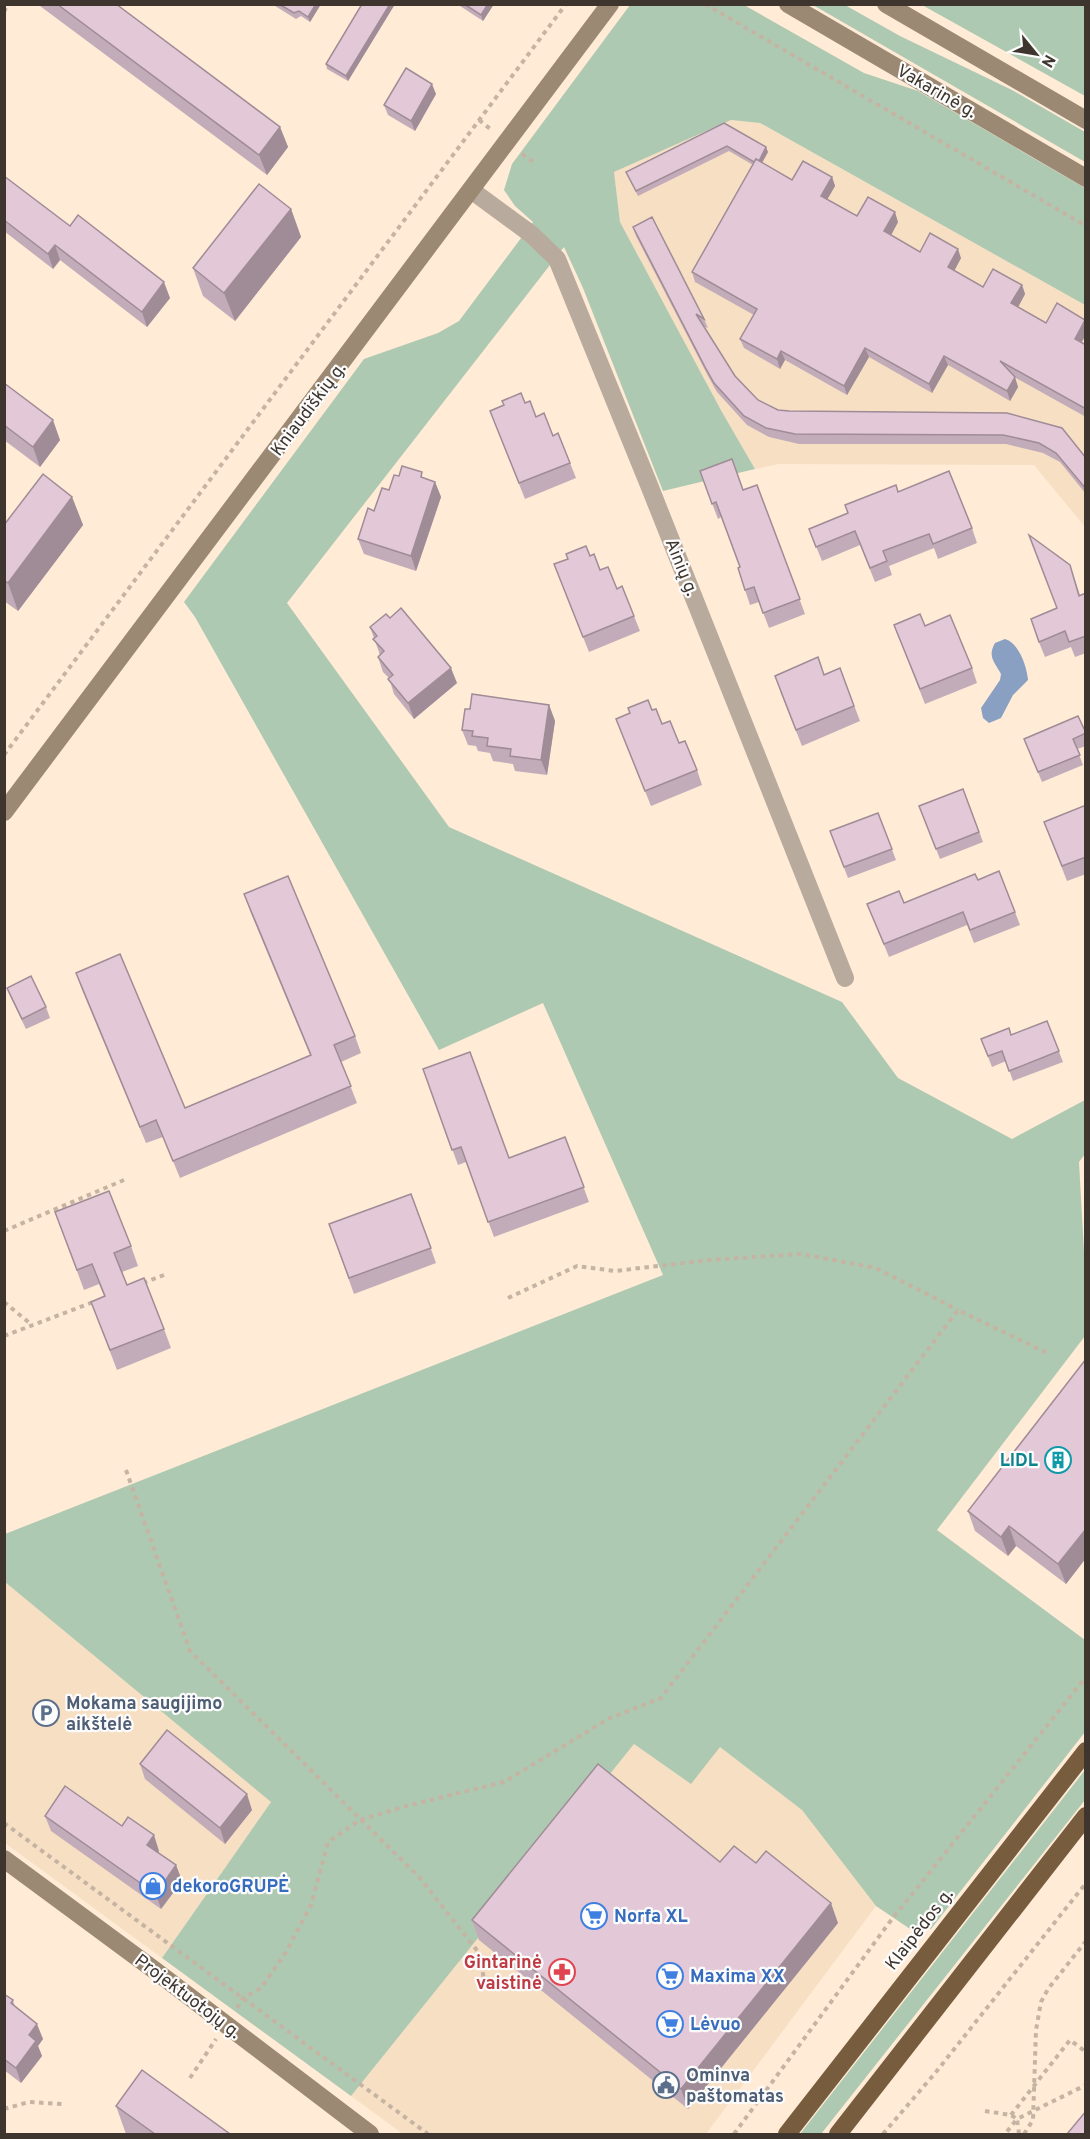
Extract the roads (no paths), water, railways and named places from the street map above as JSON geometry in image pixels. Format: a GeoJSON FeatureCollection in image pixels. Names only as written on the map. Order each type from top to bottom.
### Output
{"type":"FeatureCollection","features":[{"type":"Feature","properties":{"kind":"highway","name":"Klaipėdos g."},"geometry":{"type":"LineString","coordinates":[[787,2134],[1086,1751]]}},
{"type":"Feature","properties":{"kind":"highway"},"geometry":{"type":"LineString","coordinates":[[838,2134],[1086,1816]]}},
{"type":"Feature","properties":{"kind":"main road","name":"Kniaudiškių g."},"geometry":{"type":"LineString","coordinates":[[4,812],[610,4]]}},
{"type":"Feature","properties":{"kind":"main road","name":"Vakarinė g."},"geometry":{"type":"LineString","coordinates":[[788,4],[1086,178]]}},
{"type":"Feature","properties":{"kind":"main road"},"geometry":{"type":"LineString","coordinates":[[886,4],[1086,120]]}},
{"type":"Feature","properties":{"kind":"main road","name":"Projektuotojų g."},"geometry":{"type":"LineString","coordinates":[[4,1859],[370,2134]]}},
{"type":"Feature","properties":{"kind":"street","name":"Ainių g."},"geometry":{"type":"LineString","coordinates":[[471,189],[531,234],[557,259],[658,506],[845,978]]}},
{"type":"Feature","properties":{"kind":"water"},"geometry":{"type":"Polygon","coordinates":[[[1005,639],[1018,650],[1024,662],[1028,680],[1013,695],[1001,718],[989,723],[983,718],[981,708],[1000,680],[1001,674],[992,652],[995,643],[1005,639]]]}},
{"type":"Feature","properties":{"kind":"place","name":"LIDL"},"geometry":{"type":"Point","coordinates":[1058,1460]}},
{"type":"Feature","properties":{"kind":"place","name":"Mokama saugijimo aikštelė"},"geometry":{"type":"Point","coordinates":[46,1713]}},
{"type":"Feature","properties":{"kind":"place","name":"dekoroGRUPĖ"},"geometry":{"type":"Point","coordinates":[153,1886]}},
{"type":"Feature","properties":{"kind":"place","name":"Norfa XL"},"geometry":{"type":"Point","coordinates":[594,1916]}},
{"type":"Feature","properties":{"kind":"place","name":"Gintarinė vaistinė"},"geometry":{"type":"Point","coordinates":[562,1972]}},
{"type":"Feature","properties":{"kind":"place","name":"Maxima XX"},"geometry":{"type":"Point","coordinates":[670,1976]}},
{"type":"Feature","properties":{"kind":"place","name":"Lėvuo"},"geometry":{"type":"Point","coordinates":[670,2024]}},
{"type":"Feature","properties":{"kind":"place","name":"Ominva paštomatas"},"geometry":{"type":"Point","coordinates":[666,2085]}}]}
